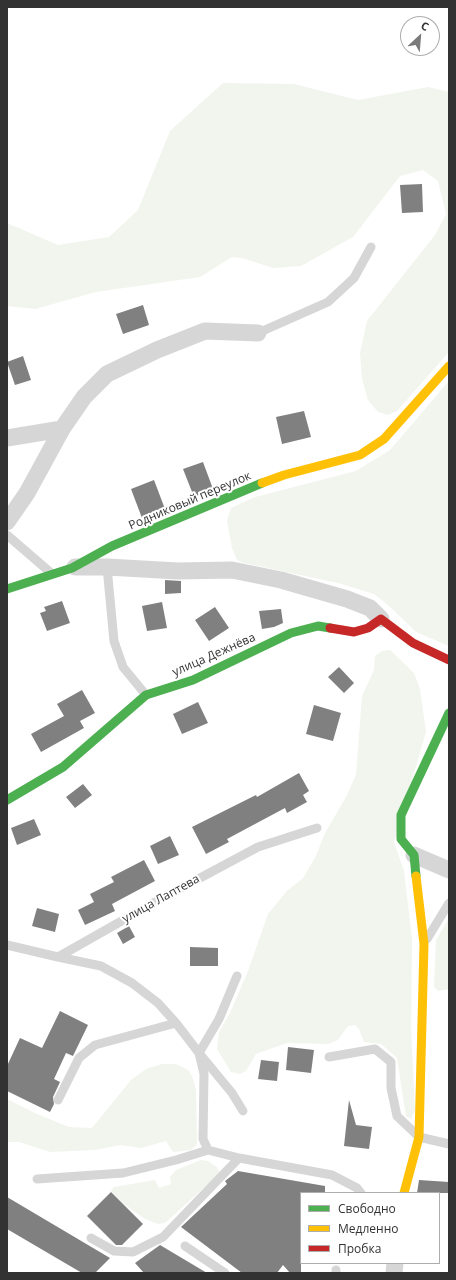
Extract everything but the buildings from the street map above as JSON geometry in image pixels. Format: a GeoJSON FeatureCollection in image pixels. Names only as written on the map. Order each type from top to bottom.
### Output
{"type":"FeatureCollection","features":[{"type":"Feature","properties":{"kind":"street"},"geometry":{"type":"LineString","coordinates":[[7,522],[28,493],[62,429],[84,397],[107,374],[157,350],[205,331],[258,333]]}},
{"type":"Feature","properties":{"kind":"street","name":"Родниковый переулок"},"geometry":{"type":"LineString","coordinates":[[7,589],[51,573],[72,568],[112,546],[226,497],[284,475],[360,455],[384,439],[449,366]]}},
{"type":"Feature","properties":{"kind":"street"},"geometry":{"type":"LineString","coordinates":[[7,438],[62,429]]}},
{"type":"Feature","properties":{"kind":"street"},"geometry":{"type":"LineString","coordinates":[[72,568],[107,567],[178,571],[232,570],[281,580],[347,598],[370,608],[380,619],[413,643],[449,660]]}},
{"type":"Feature","properties":{"kind":"street","name":"улица Дежнёва"},"geometry":{"type":"LineString","coordinates":[[7,800],[63,767],[146,695],[193,680],[291,633],[318,626],[354,632],[368,628],[380,619]]}},
{"type":"Feature","properties":{"kind":"street"},"geometry":{"type":"LineString","coordinates":[[449,713],[401,815],[401,839],[414,855],[449,870]]}},
{"type":"Feature","properties":{"kind":"street"},"geometry":{"type":"LineString","coordinates":[[404,1192],[419,1137],[424,944],[414,855]]}},
{"type":"Feature","properties":{"kind":"lane"},"geometry":{"type":"LineString","coordinates":[[258,333],[328,302],[354,278],[371,247]]}},
{"type":"Feature","properties":{"kind":"lane"},"geometry":{"type":"LineString","coordinates":[[7,535],[51,573]]}},
{"type":"Feature","properties":{"kind":"lane"},"geometry":{"type":"LineString","coordinates":[[107,567],[114,641],[123,667],[146,695]]}},
{"type":"Feature","properties":{"kind":"lane","name":"улица Лаптева"},"geometry":{"type":"LineString","coordinates":[[58,957],[157,900],[258,847],[316,828]]}},
{"type":"Feature","properties":{"kind":"lane"},"geometry":{"type":"LineString","coordinates":[[424,944],[449,903]]}},
{"type":"Feature","properties":{"kind":"lane"},"geometry":{"type":"LineString","coordinates":[[7,945],[101,966],[132,983],[158,1003],[176,1023],[232,1093],[243,1111]]}},
{"type":"Feature","properties":{"kind":"lane"},"geometry":{"type":"LineString","coordinates":[[208,1150],[203,1139],[204,1074],[199,1053],[219,1019],[237,976]]}},
{"type":"Feature","properties":{"kind":"lane"},"geometry":{"type":"LineString","coordinates":[[58,1100],[80,1058],[95,1045],[176,1023]]}},
{"type":"Feature","properties":{"kind":"lane"},"geometry":{"type":"LineString","coordinates":[[329,1057],[375,1049],[391,1062],[391,1088],[397,1116],[419,1137],[449,1144]]}},
{"type":"Feature","properties":{"kind":"lane"},"geometry":{"type":"LineString","coordinates":[[37,1179],[123,1173],[176,1160],[208,1150],[239,1158],[332,1175],[357,1188],[361,1192]]}},
{"type":"Feature","properties":{"kind":"lane"},"geometry":{"type":"LineString","coordinates":[[91,1238],[114,1251],[133,1252],[163,1237],[239,1158]]}},
{"type":"Feature","properties":{"kind":"lane"},"geometry":{"type":"LineString","coordinates":[[185,1246],[225,1273]]}},
{"type":"Feature","properties":{"kind":"shaded area"},"geometry":{"type":"Polygon","coordinates":[[[223,83],[294,84],[358,100],[428,87],[449,92],[449,352],[397,411],[388,415],[378,412],[368,400],[362,379],[360,353],[367,321],[435,235],[446,214],[438,181],[423,170],[400,176],[353,237],[301,266],[273,268],[242,258],[232,257],[200,277],[96,292],[35,309],[7,306],[7,223],[58,245],[109,237],[138,210],[170,131],[223,83]]]}},
{"type":"Feature","properties":{"kind":"shaded area"},"geometry":{"type":"Polygon","coordinates":[[[449,381],[449,646],[416,632],[388,605],[374,594],[338,583],[244,563],[237,560],[232,548],[227,521],[231,508],[255,497],[356,471],[390,450],[449,381]]]}},
{"type":"Feature","properties":{"kind":"shaded area"},"geometry":{"type":"Polygon","coordinates":[[[390,650],[414,673],[420,689],[426,732],[394,842],[404,871],[412,939],[411,1029],[415,1110],[411,1119],[406,1116],[397,1058],[381,1044],[364,1042],[359,1029],[355,1025],[348,1026],[338,1040],[328,1044],[287,1043],[256,1054],[246,1071],[240,1074],[231,1072],[217,1049],[219,1032],[230,1013],[248,971],[268,914],[287,891],[303,878],[316,856],[324,835],[347,795],[356,775],[362,696],[374,670],[375,656],[382,651],[390,650]]]}},
{"type":"Feature","properties":{"kind":"shaded area"},"geometry":{"type":"Polygon","coordinates":[[[449,918],[449,989],[438,991],[434,987],[436,940],[449,918]]]}},
{"type":"Feature","properties":{"kind":"shaded area"},"geometry":{"type":"Polygon","coordinates":[[[162,1064],[176,1064],[188,1070],[192,1076],[196,1090],[197,1144],[191,1150],[173,1152],[166,1141],[141,1148],[120,1145],[95,1150],[50,1152],[19,1142],[7,1142],[7,1099],[37,1114],[69,1127],[92,1128],[131,1080],[146,1069],[162,1064]]]}},
{"type":"Feature","properties":{"kind":"shaded area"},"geometry":{"type":"Polygon","coordinates":[[[201,1160],[208,1161],[217,1167],[220,1173],[165,1223],[158,1224],[145,1219],[124,1204],[111,1191],[114,1187],[155,1180],[159,1188],[171,1184],[170,1177],[176,1170],[201,1160]]]}},
{"type":"Feature","properties":{"kind":"traffic: fast"},"geometry":{"type":"LineString","coordinates":[[7,589],[72,568],[112,546],[262,483]]}},
{"type":"Feature","properties":{"kind":"traffic: fast"},"geometry":{"type":"LineString","coordinates":[[7,800],[63,767],[146,695],[193,680],[291,633],[318,626],[330,628]]}},
{"type":"Feature","properties":{"kind":"traffic: fast"},"geometry":{"type":"LineString","coordinates":[[416,876],[414,855],[401,839],[401,815],[449,713]]}},
{"type":"Feature","properties":{"kind":"traffic: slow"},"geometry":{"type":"LineString","coordinates":[[262,483],[284,475],[360,455],[384,439],[449,366]]}},
{"type":"Feature","properties":{"kind":"traffic: slow"},"geometry":{"type":"LineString","coordinates":[[404,1192],[419,1137],[424,944],[416,876]]}},
{"type":"Feature","properties":{"kind":"traffic: jam"},"geometry":{"type":"LineString","coordinates":[[330,628],[354,632],[368,628],[381,619],[413,643],[449,660]]}}]}
